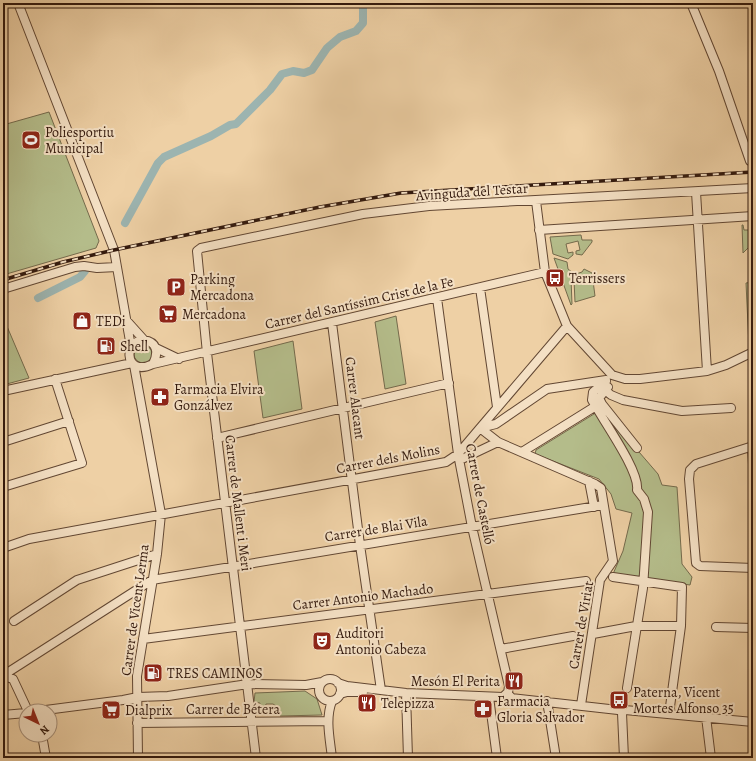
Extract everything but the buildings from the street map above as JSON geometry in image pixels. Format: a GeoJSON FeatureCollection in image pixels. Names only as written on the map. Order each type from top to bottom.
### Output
{"type":"FeatureCollection","features":[{"type":"Feature","properties":{"kind":"street"},"geometry":{"type":"LineString","coordinates":[[18,3],[114,250],[131,347],[129,354],[133,364]]}},
{"type":"Feature","properties":{"kind":"street"},"geometry":{"type":"LineString","coordinates":[[691,3],[719,72],[750,161],[753,160]]}},
{"type":"Feature","properties":{"kind":"street","name":"Avinguda del Testar"},"geometry":{"type":"LineString","coordinates":[[197,251],[201,248],[363,214],[429,206],[753,188]]}},
{"type":"Feature","properties":{"kind":"street"},"geometry":{"type":"LineString","coordinates":[[696,192],[707,371]]}},
{"type":"Feature","properties":{"kind":"street"},"geometry":{"type":"LineString","coordinates":[[536,201],[544,272],[567,326],[609,378]]}},
{"type":"Feature","properties":{"kind":"street"},"geometry":{"type":"LineString","coordinates":[[539,230],[753,216]]}},
{"type":"Feature","properties":{"kind":"street","name":"Carrer de Mallent i Meri"},"geometry":{"type":"LineString","coordinates":[[197,251],[207,353],[256,758]]}},
{"type":"Feature","properties":{"kind":"street"},"geometry":{"type":"LineString","coordinates":[[3,289],[75,267],[117,267]]}},
{"type":"Feature","properties":{"kind":"street","name":"Carrer del Santíssim Crist de la Fe"},"geometry":{"type":"LineString","coordinates":[[149,366],[544,272]]}},
{"type":"Feature","properties":{"kind":"street"},"geometry":{"type":"LineString","coordinates":[[480,288],[497,407]]}},
{"type":"Feature","properties":{"kind":"street","name":"Carrer de Castelló"},"geometry":{"type":"LineString","coordinates":[[437,298],[459,457],[472,527],[509,686],[507,696]]}},
{"type":"Feature","properties":{"kind":"street"},"geometry":{"type":"LineString","coordinates":[[126,319],[144,340]]}},
{"type":"Feature","properties":{"kind":"street","name":"Carrer Alacant"},"geometry":{"type":"LineString","coordinates":[[332,323],[360,545],[381,690]]}},
{"type":"Feature","properties":{"kind":"street","name":"Carrer dels Molins"},"geometry":{"type":"LineString","coordinates":[[459,457],[497,407],[567,326]]}},
{"type":"Feature","properties":{"kind":"street"},"geometry":{"type":"LineString","coordinates":[[131,347],[136,342],[144,340],[151,342],[156,348],[167,355],[180,359]]}},
{"type":"Feature","properties":{"kind":"street"},"geometry":{"type":"LineString","coordinates":[[138,386],[149,366],[157,357],[156,348]]}},
{"type":"Feature","properties":{"kind":"street"},"geometry":{"type":"LineString","coordinates":[[480,428],[496,424],[547,390],[609,378],[640,379],[707,371],[726,365],[753,352]]}},
{"type":"Feature","properties":{"kind":"street"},"geometry":{"type":"LineString","coordinates":[[3,391],[133,364],[149,366]]}},
{"type":"Feature","properties":{"kind":"street","name":"Carrer de Vicent Lerma"},"geometry":{"type":"LineString","coordinates":[[133,364],[161,514],[157,554],[137,676],[138,758]]}},
{"type":"Feature","properties":{"kind":"street"},"geometry":{"type":"LineString","coordinates":[[609,378],[605,390],[599,398],[602,404],[637,448]]}},
{"type":"Feature","properties":{"kind":"street"},"geometry":{"type":"LineString","coordinates":[[609,378],[592,392],[592,400],[630,464],[638,486],[637,490],[644,499],[648,512],[643,585],[627,688]]}},
{"type":"Feature","properties":{"kind":"street"},"geometry":{"type":"LineString","coordinates":[[3,487],[82,463],[55,379]]}},
{"type":"Feature","properties":{"kind":"street"},"geometry":{"type":"LineString","coordinates":[[217,438],[448,383]]}},
{"type":"Feature","properties":{"kind":"street"},"geometry":{"type":"LineString","coordinates":[[605,390],[611,396],[623,400],[682,411],[731,408]]}},
{"type":"Feature","properties":{"kind":"street"},"geometry":{"type":"LineString","coordinates":[[522,452],[596,406]]}},
{"type":"Feature","properties":{"kind":"street"},"geometry":{"type":"LineString","coordinates":[[3,442],[68,421]]}},
{"type":"Feature","properties":{"kind":"street"},"geometry":{"type":"LineString","coordinates":[[480,428],[498,442],[589,481],[594,506]]}},
{"type":"Feature","properties":{"kind":"street","name":"Carrer dels Molins"},"geometry":{"type":"LineString","coordinates":[[3,548],[29,539],[446,462],[498,442]]}},
{"type":"Feature","properties":{"kind":"street"},"geometry":{"type":"LineString","coordinates":[[753,464],[752,446],[696,464],[690,470],[689,479],[696,563],[700,566],[753,568]]}},
{"type":"Feature","properties":{"kind":"street","name":"Carrer de Viriat"},"geometry":{"type":"LineString","coordinates":[[581,705],[600,580],[613,561],[601,488],[589,481]]}},
{"type":"Feature","properties":{"kind":"street","name":"Carrer de Blai Vila"},"geometry":{"type":"LineString","coordinates":[[152,580],[603,505]]}},
{"type":"Feature","properties":{"kind":"street"},"geometry":{"type":"LineString","coordinates":[[14,621],[77,580],[157,554]]}},
{"type":"Feature","properties":{"kind":"street"},"geometry":{"type":"LineString","coordinates":[[613,577],[643,585],[682,587],[681,626],[669,714]]}},
{"type":"Feature","properties":{"kind":"street"},"geometry":{"type":"LineString","coordinates":[[4,677],[16,667],[152,580]]}},
{"type":"Feature","properties":{"kind":"street","name":"Carrer Antonio Machado"},"geometry":{"type":"LineString","coordinates":[[143,639],[586,582]]}},
{"type":"Feature","properties":{"kind":"street"},"geometry":{"type":"LineString","coordinates":[[592,634],[636,626],[681,626]]}},
{"type":"Feature","properties":{"kind":"street"},"geometry":{"type":"LineString","coordinates":[[716,627],[753,628]]}},
{"type":"Feature","properties":{"kind":"street"},"geometry":{"type":"LineString","coordinates":[[501,649],[573,636]]}},
{"type":"Feature","properties":{"kind":"street"},"geometry":{"type":"LineString","coordinates":[[4,677],[13,679],[24,703]]}},
{"type":"Feature","properties":{"kind":"street"},"geometry":{"type":"LineString","coordinates":[[58,708],[138,697],[168,696],[248,684],[306,685],[322,682],[327,679],[338,683],[406,693],[489,697],[507,696],[622,711],[753,722]]}},
{"type":"Feature","properties":{"kind":"street"},"geometry":{"type":"LineString","coordinates":[[319,694],[319,688],[322,682]]}},
{"type":"Feature","properties":{"kind":"street"},"geometry":{"type":"LineString","coordinates":[[338,683],[341,689],[340,694]]}},
{"type":"Feature","properties":{"kind":"street"},"geometry":{"type":"LineString","coordinates":[[306,685],[319,694],[322,698],[332,701]]}},
{"type":"Feature","properties":{"kind":"street"},"geometry":{"type":"LineString","coordinates":[[332,758],[328,712],[332,701],[340,694],[347,692],[397,692]]}},
{"type":"Feature","properties":{"kind":"street"},"geometry":{"type":"LineString","coordinates":[[406,693],[408,758]]}},
{"type":"Feature","properties":{"kind":"street"},"geometry":{"type":"LineString","coordinates":[[489,697],[496,758]]}},
{"type":"Feature","properties":{"kind":"street"},"geometry":{"type":"LineString","coordinates":[[547,701],[556,758]]}},
{"type":"Feature","properties":{"kind":"street"},"geometry":{"type":"LineString","coordinates":[[622,711],[624,758]]}},
{"type":"Feature","properties":{"kind":"street"},"geometry":{"type":"LineString","coordinates":[[3,715],[18,713]]}},
{"type":"Feature","properties":{"kind":"street"},"geometry":{"type":"LineString","coordinates":[[706,717],[711,758]]}},
{"type":"Feature","properties":{"kind":"street","name":"Carrer de Bétera"},"geometry":{"type":"LineString","coordinates":[[137,723],[328,721]]}},
{"type":"Feature","properties":{"kind":"street"},"geometry":{"type":"LineString","coordinates":[[43,743],[46,758]]}},
{"type":"Feature","properties":{"kind":"green space"},"geometry":{"type":"Polygon","coordinates":[[[49,112],[99,241],[96,248],[3,275],[3,125],[49,112]]]}},
{"type":"Feature","properties":{"kind":"green space"},"geometry":{"type":"Polygon","coordinates":[[[742,225],[744,230],[753,230],[753,247],[748,248],[743,253],[742,225]]]}},
{"type":"Feature","properties":{"kind":"green space"},"geometry":{"type":"Polygon","coordinates":[[[581,235],[582,240],[592,240],[582,255],[576,254],[576,251],[580,250],[578,241],[566,244],[568,253],[573,252],[573,255],[568,259],[553,254],[550,237],[581,235]]]}},
{"type":"Feature","properties":{"kind":"green space"},"geometry":{"type":"Polygon","coordinates":[[[554,258],[567,262],[568,269],[573,273],[571,279],[571,305],[554,258]]]}},
{"type":"Feature","properties":{"kind":"green space"},"geometry":{"type":"Polygon","coordinates":[[[584,269],[592,273],[595,296],[575,302],[574,280],[576,274],[582,272],[584,269]]]}},
{"type":"Feature","properties":{"kind":"green space"},"geometry":{"type":"Polygon","coordinates":[[[753,282],[753,343],[749,346],[746,283],[753,282]]]}},
{"type":"Feature","properties":{"kind":"green space"},"geometry":{"type":"Polygon","coordinates":[[[396,316],[406,384],[385,389],[375,322],[396,316]]]}},
{"type":"Feature","properties":{"kind":"green space"},"geometry":{"type":"Polygon","coordinates":[[[3,317],[29,378],[3,385],[3,317]]]}},
{"type":"Feature","properties":{"kind":"green space"},"geometry":{"type":"Polygon","coordinates":[[[293,341],[302,409],[263,418],[254,351],[293,341]]]}},
{"type":"Feature","properties":{"kind":"green space"},"geometry":{"type":"Polygon","coordinates":[[[139,345],[147,345],[152,350],[150,361],[147,363],[139,363],[134,358],[134,350],[139,345]]]}},
{"type":"Feature","properties":{"kind":"green space"},"geometry":{"type":"Polygon","coordinates":[[[602,409],[658,474],[662,485],[677,487],[682,564],[692,577],[690,585],[613,574],[623,551],[632,513],[616,509],[611,494],[599,479],[535,454],[536,450],[602,409]]]}},
{"type":"Feature","properties":{"kind":"green space"},"geometry":{"type":"Polygon","coordinates":[[[305,691],[317,699],[322,715],[280,716],[279,708],[273,704],[266,704],[265,708],[259,709],[260,703],[254,702],[255,693],[305,691]]]}},
{"type":"Feature","properties":{"kind":"waterway"},"geometry":{"type":"LineString","coordinates":[[125,223],[158,163],[164,157],[211,136],[230,125],[236,124],[270,90],[282,74],[293,71],[304,73],[312,70],[327,48],[340,37],[356,31],[363,23],[363,3]]}},
{"type":"Feature","properties":{"kind":"waterway"},"geometry":{"type":"LineString","coordinates":[[38,298],[80,277],[85,271]]}},
{"type":"Feature","properties":{"kind":"railway"},"geometry":{"type":"LineString","coordinates":[[3,280],[63,262],[114,250],[320,207],[401,193],[753,172]]}},
{"type":"Feature","properties":{"kind":"place","name":"Poliesportiu Municipal"},"geometry":{"type":"Point","coordinates":[31,140]}},
{"type":"Feature","properties":{"kind":"place","name":"Terrissers"},"geometry":{"type":"Point","coordinates":[555,278]}},
{"type":"Feature","properties":{"kind":"place","name":"Parking Mercadona"},"geometry":{"type":"Point","coordinates":[176,287]}},
{"type":"Feature","properties":{"kind":"place","name":"Mercadona"},"geometry":{"type":"Point","coordinates":[168,314]}},
{"type":"Feature","properties":{"kind":"place","name":"TEDi"},"geometry":{"type":"Point","coordinates":[82,321]}},
{"type":"Feature","properties":{"kind":"place","name":"Shell"},"geometry":{"type":"Point","coordinates":[106,346]}},
{"type":"Feature","properties":{"kind":"place","name":"Farmacia Elvira Gonzálvez"},"geometry":{"type":"Point","coordinates":[160,397]}},
{"type":"Feature","properties":{"kind":"place","name":"Auditori Antonio Cabeza"},"geometry":{"type":"Point","coordinates":[322,641]}},
{"type":"Feature","properties":{"kind":"place","name":"TRES CAMINOS"},"geometry":{"type":"Point","coordinates":[153,673]}},
{"type":"Feature","properties":{"kind":"place","name":"Mesón El Perita"},"geometry":{"type":"Point","coordinates":[514,681]}},
{"type":"Feature","properties":{"kind":"place","name":"Paterna, Vicent Mortes Alfonso 35"},"geometry":{"type":"Point","coordinates":[619,700]}},
{"type":"Feature","properties":{"kind":"place","name":"Telepizza"},"geometry":{"type":"Point","coordinates":[367,703]}},
{"type":"Feature","properties":{"kind":"place","name":"Farmacia Gloria Salvador"},"geometry":{"type":"Point","coordinates":[483,709]}},
{"type":"Feature","properties":{"kind":"place","name":"Dialprix"},"geometry":{"type":"Point","coordinates":[111,710]}}]}
